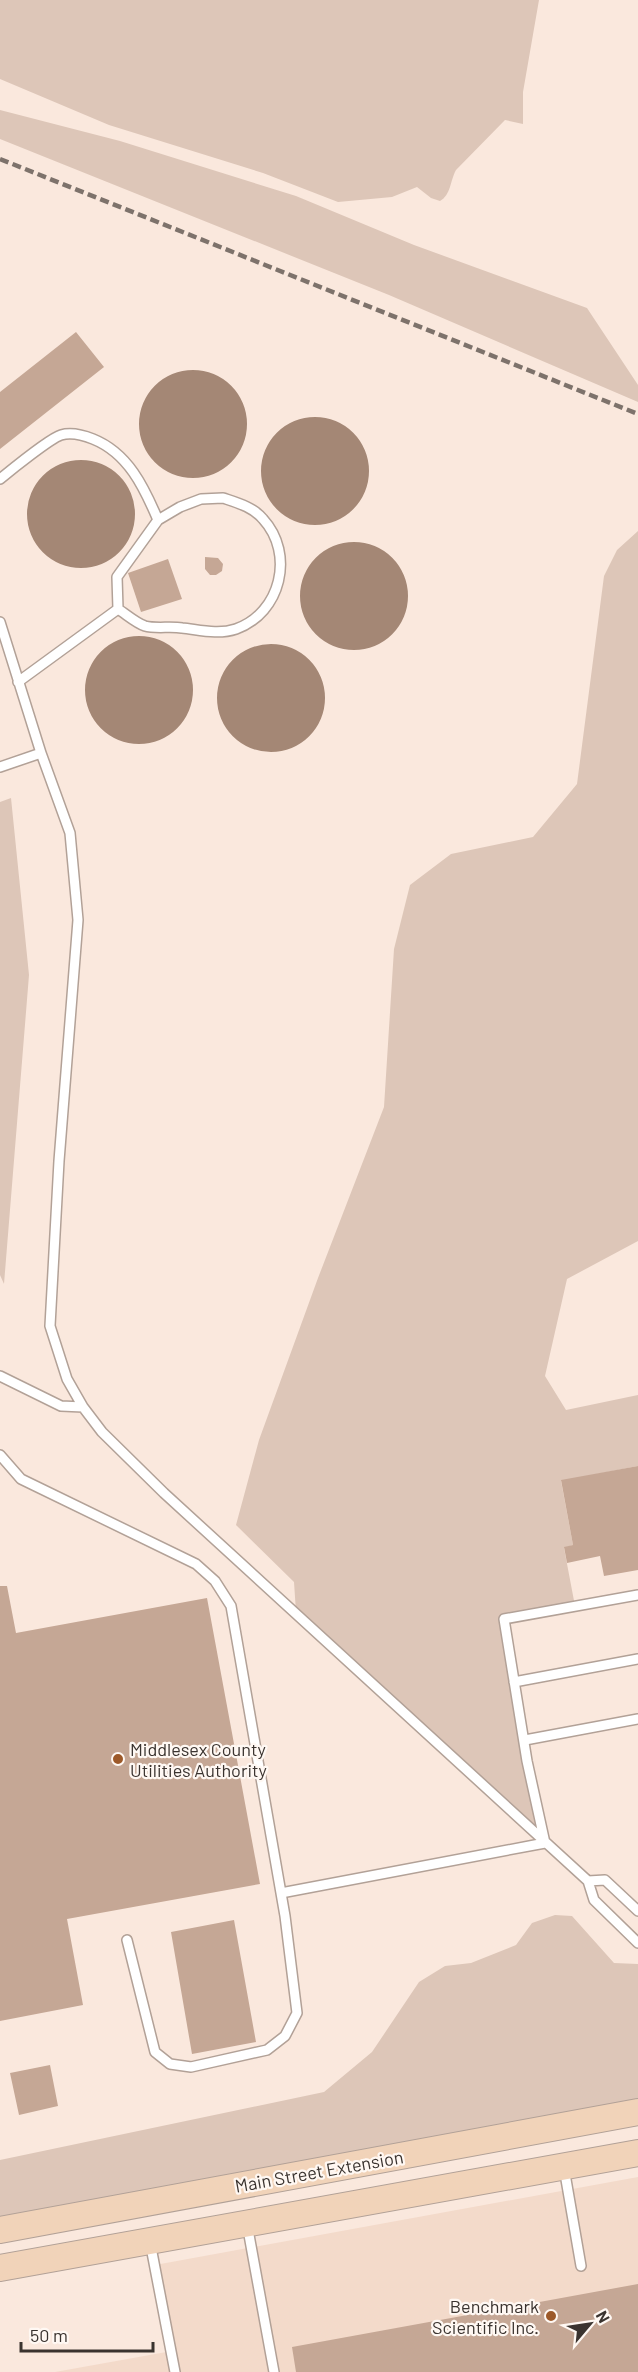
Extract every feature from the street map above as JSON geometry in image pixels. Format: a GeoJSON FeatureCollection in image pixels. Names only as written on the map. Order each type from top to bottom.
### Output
{"type":"FeatureCollection","features":[{"type":"Feature","properties":{"kind":"main road","name":"Main Street Extension"},"geometry":{"type":"LineString","coordinates":[[0,2230],[638,2112]]}},
{"type":"Feature","properties":{"kind":"main road","name":"Main Street Extension"},"geometry":{"type":"LineString","coordinates":[[0,2268],[638,2153]]}},
{"type":"Feature","properties":{"kind":"lane"},"geometry":{"type":"LineString","coordinates":[[0,479],[60,435],[81,434],[105,444],[122,457],[137,478],[158,520]]}},
{"type":"Feature","properties":{"kind":"lane"},"geometry":{"type":"LineString","coordinates":[[223,498],[245,505],[263,519],[276,538],[281,560],[279,582],[270,603],[255,619],[236,629],[214,633],[169,626],[146,626],[118,609],[117,577],[158,520],[180,507],[201,499],[223,498]]}},
{"type":"Feature","properties":{"kind":"lane"},"geometry":{"type":"LineString","coordinates":[[18,682],[118,609]]}},
{"type":"Feature","properties":{"kind":"lane"},"geometry":{"type":"LineString","coordinates":[[0,622],[40,753],[70,833],[78,920],[59,1161],[50,1326],[67,1379],[83,1407],[102,1432],[164,1493],[588,1881],[594,1900],[638,1943]]}},
{"type":"Feature","properties":{"kind":"lane"},"geometry":{"type":"LineString","coordinates":[[0,767],[40,753]]}},
{"type":"Feature","properties":{"kind":"lane"},"geometry":{"type":"LineString","coordinates":[[0,1376],[61,1406],[83,1407]]}},
{"type":"Feature","properties":{"kind":"lane"},"geometry":{"type":"LineString","coordinates":[[0,1455],[21,1479],[196,1564],[215,1581],[231,1606],[281,1893],[297,2013],[285,2036],[267,2050],[191,2067],[170,2064],[155,2052],[128,1940]]}},
{"type":"Feature","properties":{"kind":"lane"},"geometry":{"type":"LineString","coordinates":[[545,1843],[504,1619],[638,1595]]}},
{"type":"Feature","properties":{"kind":"lane"},"geometry":{"type":"LineString","coordinates":[[514,1682],[638,1659]]}},
{"type":"Feature","properties":{"kind":"lane"},"geometry":{"type":"LineString","coordinates":[[525,1740],[638,1719]]}},
{"type":"Feature","properties":{"kind":"lane"},"geometry":{"type":"LineString","coordinates":[[281,1893],[545,1843]]}},
{"type":"Feature","properties":{"kind":"lane"},"geometry":{"type":"LineString","coordinates":[[588,1881],[605,1880],[638,1911]]}},
{"type":"Feature","properties":{"kind":"lane"},"geometry":{"type":"LineString","coordinates":[[563,2165],[581,2266]]}},
{"type":"Feature","properties":{"kind":"lane"},"geometry":{"type":"LineString","coordinates":[[247,2223],[274,2372]]}},
{"type":"Feature","properties":{"kind":"lane"},"geometry":{"type":"LineString","coordinates":[[150,2240],[175,2372]]}},
{"type":"Feature","properties":{"kind":"shaded area"},"geometry":{"type":"Polygon","coordinates":[[[0,0],[539,0],[523,92],[523,124],[505,120],[456,170],[448,191],[440,201],[431,198],[417,187],[392,197],[338,202],[263,173],[109,125],[0,79],[0,0]]]}},
{"type":"Feature","properties":{"kind":"shaded area"},"geometry":{"type":"Polygon","coordinates":[[[0,110],[120,141],[296,196],[414,245],[587,308],[638,385],[638,402],[389,295],[0,139],[0,110]]]}},
{"type":"Feature","properties":{"kind":"shaded area"},"geometry":{"type":"Polygon","coordinates":[[[193,370],[214,374],[231,386],[243,403],[247,424],[243,445],[231,462],[214,474],[193,478],[172,474],[155,462],[143,445],[139,424],[143,403],[155,386],[172,374],[193,370]]]}},
{"type":"Feature","properties":{"kind":"shaded area"},"geometry":{"type":"Polygon","coordinates":[[[315,417],[336,421],[353,433],[365,450],[369,471],[365,492],[353,509],[336,521],[315,525],[294,521],[277,509],[265,492],[261,471],[265,450],[277,433],[294,421],[315,417]]]}},
{"type":"Feature","properties":{"kind":"shaded area"},"geometry":{"type":"Polygon","coordinates":[[[81,460],[102,464],[119,476],[131,493],[135,514],[131,535],[119,552],[102,564],[81,568],[60,564],[43,552],[31,535],[27,514],[31,493],[43,476],[60,464],[81,460]]]}},
{"type":"Feature","properties":{"kind":"shaded area"},"geometry":{"type":"Polygon","coordinates":[[[638,531],[638,1241],[567,1279],[545,1376],[566,1410],[638,1395],[638,1466],[561,1481],[573,1545],[564,1548],[575,1606],[504,1620],[545,1843],[296,1612],[294,1582],[236,1525],[259,1440],[384,1107],[394,949],[410,885],[451,854],[533,837],[577,784],[604,576],[617,550],[638,531]]]}},
{"type":"Feature","properties":{"kind":"shaded area"},"geometry":{"type":"Polygon","coordinates":[[[354,542],[375,546],[392,558],[404,575],[408,596],[404,617],[392,634],[375,646],[354,650],[333,646],[316,634],[304,617],[300,596],[304,575],[316,558],[333,546],[354,542]]]}},
{"type":"Feature","properties":{"kind":"shaded area"},"geometry":{"type":"Polygon","coordinates":[[[139,636],[160,640],[177,652],[189,669],[193,690],[189,711],[177,728],[160,740],[139,744],[118,740],[101,728],[89,711],[85,690],[89,669],[101,652],[118,640],[139,636]]]}},
{"type":"Feature","properties":{"kind":"shaded area"},"geometry":{"type":"Polygon","coordinates":[[[271,644],[292,648],[309,660],[321,677],[325,698],[321,719],[309,736],[292,748],[271,752],[250,748],[233,736],[221,719],[217,698],[221,677],[233,660],[250,648],[271,644]]]}},
{"type":"Feature","properties":{"kind":"shaded area"},"geometry":{"type":"Polygon","coordinates":[[[11,798],[29,975],[4,1284],[0,1275],[0,802],[11,798]]]}},
{"type":"Feature","properties":{"kind":"shaded area"},"geometry":{"type":"Polygon","coordinates":[[[555,1915],[572,1916],[614,1963],[638,1964],[638,2112],[0,2230],[0,2160],[324,2092],[372,2052],[419,1982],[445,1966],[471,1963],[516,1945],[532,1923],[555,1915]]]}},
{"type":"Feature","properties":{"kind":"shaded area"},"geometry":{"type":"Polygon","coordinates":[[[638,2177],[638,2372],[55,2372],[172,2351],[155,2265],[638,2177]]]}},
{"type":"Feature","properties":{"kind":"building"},"geometry":{"type":"Polygon","coordinates":[[[76,332],[104,367],[0,449],[0,392],[76,332]]]}},
{"type":"Feature","properties":{"kind":"building"},"geometry":{"type":"Polygon","coordinates":[[[205,557],[218,558],[223,564],[222,571],[216,575],[210,575],[205,569],[205,557]]]}},
{"type":"Feature","properties":{"kind":"building"},"geometry":{"type":"Polygon","coordinates":[[[168,559],[182,599],[141,612],[128,573],[168,559]]]}},
{"type":"Feature","properties":{"kind":"building"},"geometry":{"type":"Polygon","coordinates":[[[638,1466],[638,1570],[604,1576],[600,1556],[567,1563],[564,1547],[573,1545],[561,1480],[638,1466]]]}},
{"type":"Feature","properties":{"kind":"building","name":"Middlesex County Utilities Authority"},"geometry":{"type":"Polygon","coordinates":[[[0,1586],[7,1586],[16,1633],[207,1598],[260,1884],[67,1919],[83,2005],[0,2021],[0,1586]]]}},
{"type":"Feature","properties":{"kind":"building"},"geometry":{"type":"Polygon","coordinates":[[[234,1920],[256,2042],[192,2054],[171,1932],[234,1920]]]}},
{"type":"Feature","properties":{"kind":"building"},"geometry":{"type":"Polygon","coordinates":[[[50,2065],[58,2106],[19,2115],[10,2073],[50,2065]]]}},
{"type":"Feature","properties":{"kind":"building","name":"Benchmark Scientific Inc."},"geometry":{"type":"Polygon","coordinates":[[[638,2284],[638,2372],[296,2372],[292,2347],[638,2284]]]}},
{"type":"Feature","properties":{"kind":"railway"},"geometry":{"type":"LineString","coordinates":[[0,159],[638,414]]}},
{"type":"Feature","properties":{"kind":"place","name":"Middlesex County Utilities Authority"},"geometry":{"type":"Point","coordinates":[118,1759]}},
{"type":"Feature","properties":{"kind":"place","name":"Benchmark Scientific Inc."},"geometry":{"type":"Point","coordinates":[551,2316]}}]}
